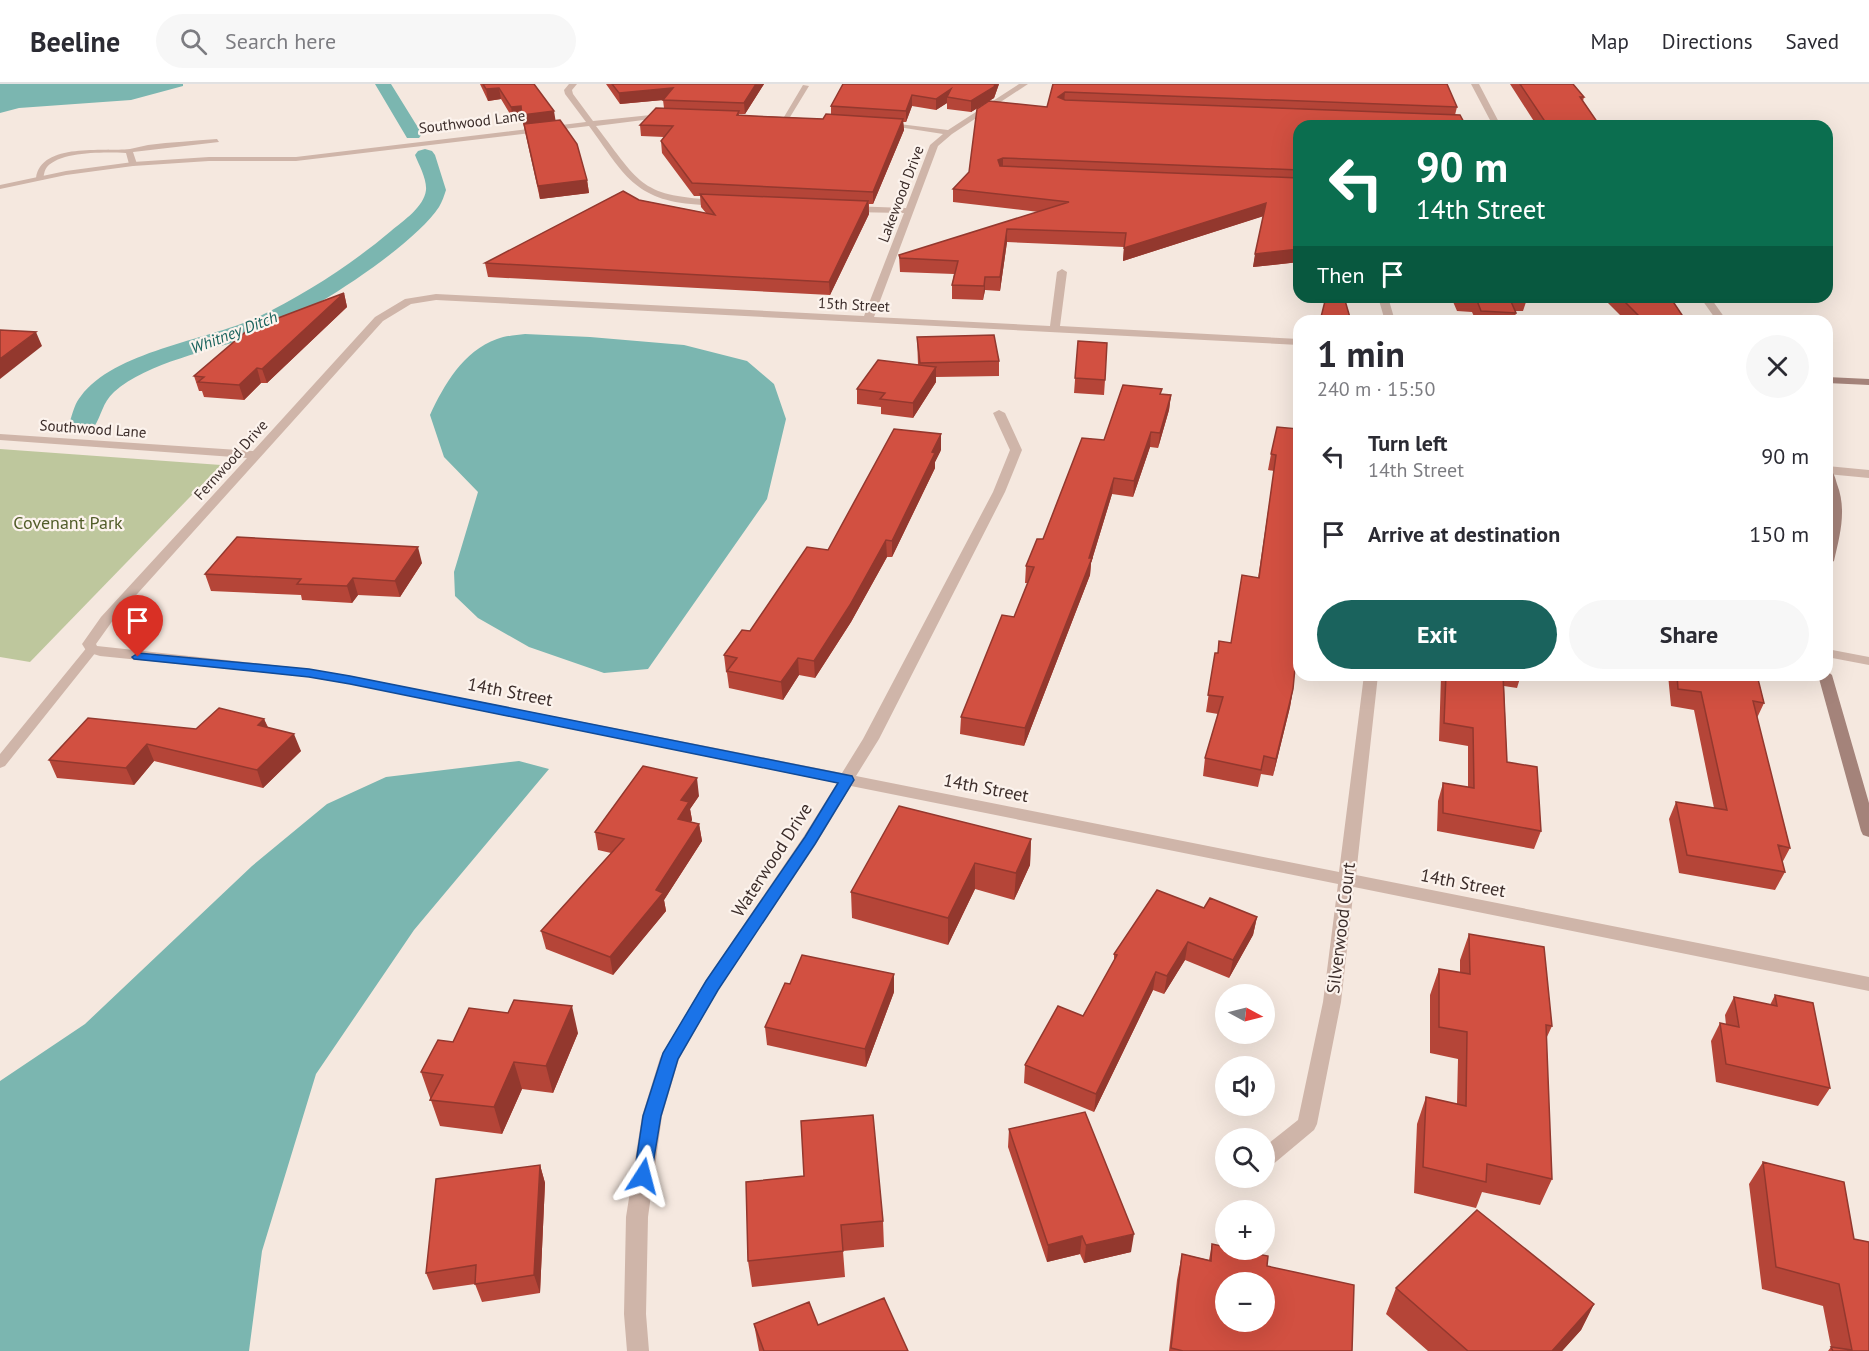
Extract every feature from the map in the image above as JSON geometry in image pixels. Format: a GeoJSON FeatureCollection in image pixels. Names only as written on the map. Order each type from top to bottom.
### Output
{"type":"FeatureCollection","features":[{"type":"Feature","properties":{"kind":"street"},"geometry":{"type":"LineString","coordinates":[[573,84],[567,90],[569,94],[643,190],[655,196],[680,200],[735,203]]}},
{"type":"Feature","properties":{"kind":"street","name":"Lakewood Drive"},"geometry":{"type":"LineString","coordinates":[[868,320],[934,145],[949,132],[1024,84]]}},
{"type":"Feature","properties":{"kind":"street"},"geometry":{"type":"LineString","coordinates":[[1474,84],[1493,120]]}},
{"type":"Feature","properties":{"kind":"street"},"geometry":{"type":"LineString","coordinates":[[784,120],[805,86]]}},
{"type":"Feature","properties":{"kind":"street","name":"Southwood Lane"},"geometry":{"type":"LineString","coordinates":[[0,187],[40,178],[133,164],[209,159],[296,159],[648,116],[678,116]]}},
{"type":"Feature","properties":{"kind":"street"},"geometry":{"type":"LineString","coordinates":[[772,119],[795,120]]}},
{"type":"Feature","properties":{"kind":"street"},"geometry":{"type":"LineString","coordinates":[[877,124],[949,132]]}},
{"type":"Feature","properties":{"kind":"street"},"geometry":{"type":"LineString","coordinates":[[839,208],[909,212]]}},
{"type":"Feature","properties":{"kind":"street"},"geometry":{"type":"LineString","coordinates":[[1054,330],[1062,272]]}},
{"type":"Feature","properties":{"kind":"street","name":"15th Street"},"geometry":{"type":"LineString","coordinates":[[408,301],[436,297],[1293,342]]}},
{"type":"Feature","properties":{"kind":"street","name":"Fernwood Drive"},"geometry":{"type":"LineString","coordinates":[[92,650],[89,644],[106,620],[256,454],[380,320],[408,301]]}},
{"type":"Feature","properties":{"kind":"street"},"geometry":{"type":"LineString","coordinates":[[1833,380],[1869,382]]}},
{"type":"Feature","properties":{"kind":"street","name":"Waterwood Drive"},"geometry":{"type":"LineString","coordinates":[[638,1351],[635,1314],[637,1217],[652,1116],[670,1058],[712,985],[810,840],[871,739],[999,492],[1016,450],[999,413]]}},
{"type":"Feature","properties":{"kind":"street","name":"Southwood Lane"},"geometry":{"type":"LineString","coordinates":[[0,437],[256,454]]}},
{"type":"Feature","properties":{"kind":"street"},"geometry":{"type":"LineString","coordinates":[[1833,471],[1869,474]]}},
{"type":"Feature","properties":{"kind":"street"},"geometry":{"type":"LineString","coordinates":[[1833,486],[1838,513],[1833,535]]}},
{"type":"Feature","properties":{"kind":"street","name":"14th Street"},"geometry":{"type":"LineString","coordinates":[[92,650],[197,663],[309,673],[350,680],[1869,984]]}},
{"type":"Feature","properties":{"kind":"street"},"geometry":{"type":"LineString","coordinates":[[1833,654],[1869,661]]}},
{"type":"Feature","properties":{"kind":"street","name":"Silverwood Court"},"geometry":{"type":"LineString","coordinates":[[1275,1151],[1306,1124],[1332,1002],[1370,681]]}},
{"type":"Feature","properties":{"kind":"street"},"geometry":{"type":"LineString","coordinates":[[1827,681],[1869,831]]}},
{"type":"Feature","properties":{"kind":"lane"},"geometry":{"type":"LineString","coordinates":[[40,178],[42,168],[52,160],[100,150],[129,151],[156,146],[217,141]]}},
{"type":"Feature","properties":{"kind":"lane"},"geometry":{"type":"LineString","coordinates":[[129,151],[133,164]]}},
{"type":"Feature","properties":{"kind":"lane"},"geometry":{"type":"LineString","coordinates":[[0,763],[92,650]]}},
{"type":"Feature","properties":{"kind":"green space","name":"Covenant Park"},"geometry":{"type":"Polygon","coordinates":[[[0,449],[221,465],[30,662],[0,657],[0,449]]]}},
{"type":"Feature","properties":{"kind":"water"},"geometry":{"type":"Polygon","coordinates":[[[0,84],[183,84],[183,86],[131,100],[19,108],[0,113],[0,84]]]}},
{"type":"Feature","properties":{"kind":"water"},"geometry":{"type":"Polygon","coordinates":[[[525,334],[684,345],[747,361],[774,384],[786,419],[767,499],[648,669],[604,673],[529,647],[478,618],[455,596],[454,572],[478,492],[444,457],[430,415],[448,381],[474,352],[497,339],[525,334]]]}},
{"type":"Feature","properties":{"kind":"water"},"geometry":{"type":"Polygon","coordinates":[[[519,761],[549,769],[414,930],[316,1074],[262,1251],[249,1351],[0,1351],[0,1081],[85,1024],[252,866],[327,804],[386,777],[519,761]]]}},
{"type":"Feature","properties":{"kind":"building"},"geometry":{"type":"Polygon","coordinates":[[[483,84],[534,84],[554,111],[522,115],[521,106],[511,107],[499,88],[486,89],[483,84]]]}},
{"type":"Feature","properties":{"kind":"building"},"geometry":{"type":"Polygon","coordinates":[[[612,84],[756,84],[744,103],[663,100],[673,88],[619,93],[612,84]]]}},
{"type":"Feature","properties":{"kind":"building"},"geometry":{"type":"Polygon","coordinates":[[[843,84],[995,84],[994,87],[971,101],[947,97],[951,89],[936,99],[912,95],[906,111],[831,106],[843,84]]]}},
{"type":"Feature","properties":{"kind":"building"},"geometry":{"type":"Polygon","coordinates":[[[1053,84],[1447,84],[1457,107],[1065,92],[1058,97],[1065,100],[1460,115],[1463,120],[1293,120],[1293,170],[1003,158],[998,160],[1000,166],[1293,178],[1293,250],[1255,254],[1266,203],[1124,248],[1126,233],[1007,229],[1000,277],[985,277],[984,286],[952,285],[958,261],[900,258],[899,255],[1069,202],[953,189],[969,172],[977,109],[989,101],[1047,107],[1053,84]]]}},
{"type":"Feature","properties":{"kind":"building"},"geometry":{"type":"Polygon","coordinates":[[[1520,84],[1573,84],[1584,97],[1580,97],[1596,120],[1544,120],[1520,84]]]}},
{"type":"Feature","properties":{"kind":"building"},"geometry":{"type":"Polygon","coordinates":[[[656,108],[739,111],[737,115],[753,116],[823,119],[826,114],[903,119],[873,192],[692,183],[661,141],[673,126],[640,125],[656,108]]]}},
{"type":"Feature","properties":{"kind":"building"},"geometry":{"type":"Polygon","coordinates":[[[560,120],[577,144],[587,180],[538,186],[524,124],[560,120]]]}},
{"type":"Feature","properties":{"kind":"building"},"geometry":{"type":"Polygon","coordinates":[[[623,191],[639,200],[715,215],[700,194],[868,201],[829,282],[485,263],[623,191]]]}},
{"type":"Feature","properties":{"kind":"building"},"geometry":{"type":"Polygon","coordinates":[[[344,293],[262,369],[257,368],[239,385],[198,382],[204,377],[194,376],[249,329],[344,293]]]}},
{"type":"Feature","properties":{"kind":"building"},"geometry":{"type":"Polygon","coordinates":[[[1324,303],[1346,303],[1349,315],[1322,315],[1324,303]]]}},
{"type":"Feature","properties":{"kind":"building"},"geometry":{"type":"Polygon","coordinates":[[[1478,303],[1512,303],[1516,313],[1481,311],[1478,303]]]}},
{"type":"Feature","properties":{"kind":"building"},"geometry":{"type":"Polygon","coordinates":[[[1626,303],[1674,303],[1682,315],[1638,315],[1626,303]]]}},
{"type":"Feature","properties":{"kind":"building"},"geometry":{"type":"Polygon","coordinates":[[[0,330],[36,332],[0,359],[0,330]]]}},
{"type":"Feature","properties":{"kind":"building"},"geometry":{"type":"Polygon","coordinates":[[[994,335],[999,361],[920,363],[917,337],[994,335]]]}},
{"type":"Feature","properties":{"kind":"building"},"geometry":{"type":"Polygon","coordinates":[[[1078,341],[1107,343],[1105,380],[1075,378],[1078,341]]]}},
{"type":"Feature","properties":{"kind":"building"},"geometry":{"type":"Polygon","coordinates":[[[878,360],[936,367],[913,403],[880,399],[885,393],[857,389],[878,360]]]}},
{"type":"Feature","properties":{"kind":"building"},"geometry":{"type":"Polygon","coordinates":[[[1123,385],[1162,389],[1160,394],[1171,395],[1160,433],[1151,432],[1134,481],[1114,478],[1089,558],[1092,558],[1025,728],[961,717],[1002,615],[1014,617],[1034,567],[1026,566],[1037,539],[1043,539],[1082,438],[1104,440],[1123,385]]]}},
{"type":"Feature","properties":{"kind":"building"},"geometry":{"type":"Polygon","coordinates":[[[1277,427],[1293,429],[1294,681],[1276,759],[1264,756],[1261,770],[1205,758],[1223,697],[1208,695],[1215,653],[1218,653],[1219,641],[1231,643],[1242,575],[1259,578],[1276,455],[1271,454],[1277,427]]]}},
{"type":"Feature","properties":{"kind":"building"},"geometry":{"type":"Polygon","coordinates":[[[894,429],[941,434],[932,452],[935,453],[892,541],[886,540],[850,605],[814,661],[798,658],[781,682],[727,671],[737,658],[724,655],[742,630],[750,631],[807,547],[828,550],[894,429]]]}},
{"type":"Feature","properties":{"kind":"building"},"geometry":{"type":"Polygon","coordinates":[[[237,537],[418,547],[395,581],[353,578],[347,586],[297,584],[301,579],[205,574],[237,537]]]}},
{"type":"Feature","properties":{"kind":"building"},"geometry":{"type":"Polygon","coordinates":[[[1446,681],[1503,681],[1507,762],[1537,767],[1541,831],[1443,813],[1443,783],[1474,788],[1473,728],[1444,723],[1446,681]]]}},
{"type":"Feature","properties":{"kind":"building"},"geometry":{"type":"Polygon","coordinates":[[[1677,681],[1758,681],[1764,703],[1753,701],[1790,848],[1778,845],[1785,872],[1687,855],[1676,802],[1727,810],[1701,692],[1678,689],[1677,681]]]}},
{"type":"Feature","properties":{"kind":"building"},"geometry":{"type":"Polygon","coordinates":[[[219,708],[264,719],[258,725],[294,734],[257,770],[147,744],[126,768],[49,760],[88,718],[196,729],[219,708]]]}},
{"type":"Feature","properties":{"kind":"building"},"geometry":{"type":"Polygon","coordinates":[[[643,766],[697,778],[681,800],[689,802],[678,819],[699,824],[656,890],[663,893],[610,957],[541,931],[624,839],[595,832],[643,766]]]}},
{"type":"Feature","properties":{"kind":"building"},"geometry":{"type":"Polygon","coordinates":[[[899,806],[1031,839],[1016,873],[975,863],[948,918],[851,892],[899,806]]]}},
{"type":"Feature","properties":{"kind":"building"},"geometry":{"type":"Polygon","coordinates":[[[1157,890],[1204,908],[1210,898],[1257,917],[1233,960],[1188,942],[1167,976],[1156,972],[1096,1094],[1025,1065],[1058,1006],[1083,1016],[1117,955],[1114,954],[1157,890]]]}},
{"type":"Feature","properties":{"kind":"building"},"geometry":{"type":"Polygon","coordinates":[[[1469,934],[1544,947],[1552,1026],[1546,1025],[1552,1179],[1487,1164],[1486,1182],[1423,1167],[1426,1097],[1466,1106],[1467,1032],[1439,1027],[1439,969],[1470,974],[1469,934]]]}},
{"type":"Feature","properties":{"kind":"building"},"geometry":{"type":"Polygon","coordinates":[[[802,955],[894,974],[865,1049],[765,1027],[785,983],[790,984],[802,955]]]}},
{"type":"Feature","properties":{"kind":"building"},"geometry":{"type":"Polygon","coordinates":[[[1775,995],[1813,1003],[1830,1088],[1726,1064],[1720,1023],[1739,1027],[1734,997],[1777,1006],[1775,995]]]}},
{"type":"Feature","properties":{"kind":"building"},"geometry":{"type":"Polygon","coordinates":[[[514,1000],[572,1006],[546,1066],[514,1062],[494,1107],[430,1100],[443,1075],[421,1072],[438,1040],[453,1042],[469,1008],[508,1013],[514,1000]]]}},
{"type":"Feature","properties":{"kind":"building"},"geometry":{"type":"Polygon","coordinates":[[[1085,1112],[1134,1234],[1086,1245],[1082,1236],[1048,1245],[1009,1129],[1085,1112]]]}},
{"type":"Feature","properties":{"kind":"building"},"geometry":{"type":"Polygon","coordinates":[[[873,1115],[883,1221],[841,1225],[843,1251],[748,1261],[746,1182],[804,1176],[801,1121],[873,1115]]]}},
{"type":"Feature","properties":{"kind":"building"},"geometry":{"type":"Polygon","coordinates":[[[1763,1162],[1844,1182],[1854,1239],[1869,1242],[1869,1351],[1833,1351],[1831,1347],[1852,1350],[1839,1284],[1776,1267],[1763,1162]]]}},
{"type":"Feature","properties":{"kind":"building"},"geometry":{"type":"Polygon","coordinates":[[[540,1165],[534,1275],[475,1284],[476,1265],[426,1273],[436,1179],[540,1165]]]}},
{"type":"Feature","properties":{"kind":"building"},"geometry":{"type":"Polygon","coordinates":[[[1477,1210],[1594,1304],[1552,1351],[1468,1351],[1396,1288],[1477,1210]]]}},
{"type":"Feature","properties":{"kind":"building"},"geometry":{"type":"Polygon","coordinates":[[[1212,1244],[1215,1245],[1215,1260],[1268,1260],[1267,1266],[1354,1285],[1352,1351],[1183,1351],[1171,1348],[1182,1254],[1211,1261],[1212,1244]]]}},
{"type":"Feature","properties":{"kind":"building"},"geometry":{"type":"Polygon","coordinates":[[[884,1298],[908,1351],[764,1351],[754,1324],[809,1302],[818,1325],[884,1298]]]}},
{"type":"Feature","properties":{"kind":"waterway","name":"Whitney Ditch"},"geometry":{"type":"LineString","coordinates":[[383,84],[413,134]]}},
{"type":"Feature","properties":{"kind":"waterway","name":"Whitney Ditch"},"geometry":{"type":"LineString","coordinates":[[84,421],[92,399],[106,385],[125,373],[266,322],[333,283],[391,243],[430,205],[436,190],[425,155]]}},
{"type":"Feature","properties":{"kind":"route"},"geometry":{"type":"LineString","coordinates":[[138,657],[309,673],[350,680],[847,780],[810,840],[712,985],[670,1058],[652,1116],[643,1176]]}}]}
